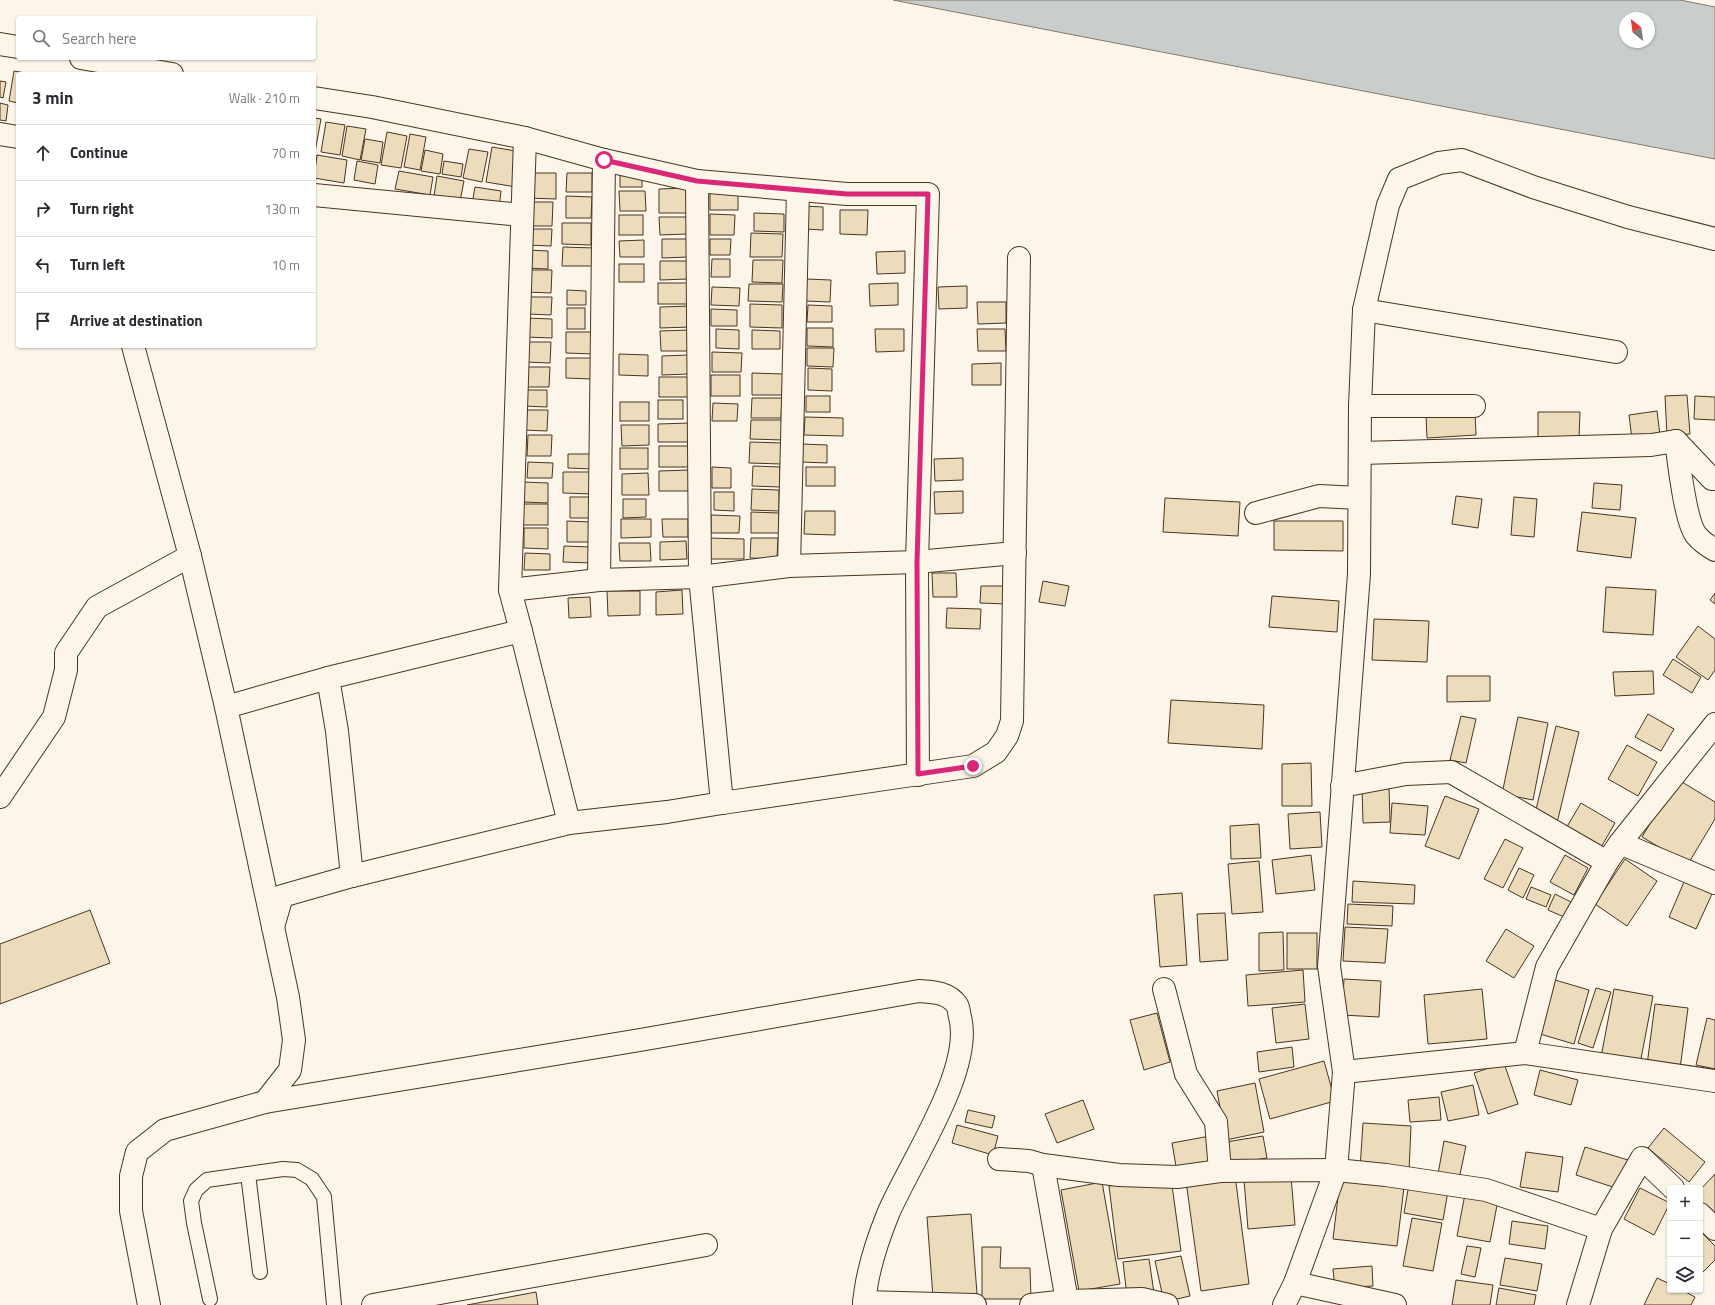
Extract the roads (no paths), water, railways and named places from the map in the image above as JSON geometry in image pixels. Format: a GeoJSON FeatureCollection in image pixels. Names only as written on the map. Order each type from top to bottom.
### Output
{"type":"FeatureCollection","features":[{"type":"Feature","properties":{"kind":"street"},"geometry":{"type":"LineString","coordinates":[[0,44],[16,47]]}},
{"type":"Feature","properties":{"kind":"street"},"geometry":{"type":"LineString","coordinates":[[92,60],[161,72]]}},
{"type":"Feature","properties":{"kind":"street"},"geometry":{"type":"LineString","coordinates":[[316,98],[372,107],[525,138],[604,160],[697,181],[847,194],[928,194],[917,562],[918,774]]}},
{"type":"Feature","properties":{"kind":"street"},"geometry":{"type":"LineString","coordinates":[[0,134],[16,137]]}},
{"type":"Feature","properties":{"kind":"street"},"geometry":{"type":"LineString","coordinates":[[525,138],[510,590],[522,631],[569,823]]}},
{"type":"Feature","properties":{"kind":"street"},"geometry":{"type":"LineString","coordinates":[[599,580],[604,160]]}},
{"type":"Feature","properties":{"kind":"street"},"geometry":{"type":"LineString","coordinates":[[1284,1305],[1295,1283],[1336,1170],[1344,1072],[1329,966],[1359,574],[1360,406],[1364,310],[1388,205],[1399,179],[1439,163],[1462,160],[1533,187],[1628,217],[1715,239]]}},
{"type":"Feature","properties":{"kind":"street"},"geometry":{"type":"LineString","coordinates":[[697,181],[700,577],[722,804]]}},
{"type":"Feature","properties":{"kind":"street"},"geometry":{"type":"LineString","coordinates":[[789,566],[798,190]]}},
{"type":"Feature","properties":{"kind":"street"},"geometry":{"type":"LineString","coordinates":[[316,195],[522,215]]}},
{"type":"Feature","properties":{"kind":"street"},"geometry":{"type":"LineString","coordinates":[[273,927],[282,896],[352,876],[569,823],[667,812],[973,766],[996,752],[1007,736],[1012,721],[1019,258]]}},
{"type":"Feature","properties":{"kind":"street"},"geometry":{"type":"LineString","coordinates":[[1364,310],[1616,352]]}},
{"type":"Feature","properties":{"kind":"street"},"geometry":{"type":"LineString","coordinates":[[134,348],[190,556],[226,707],[288,997],[294,1040],[290,1070],[265,1102]]}},
{"type":"Feature","properties":{"kind":"street"},"geometry":{"type":"LineString","coordinates":[[1360,406],[1474,406]]}},
{"type":"Feature","properties":{"kind":"street"},"geometry":{"type":"LineString","coordinates":[[1360,453],[1651,445],[1676,442]]}},
{"type":"Feature","properties":{"kind":"street"},"geometry":{"type":"LineString","coordinates":[[1676,442],[1712,479],[1715,479]]}},
{"type":"Feature","properties":{"kind":"street"},"geometry":{"type":"LineString","coordinates":[[1676,442],[1689,522],[1696,534],[1707,546],[1715,550]]}},
{"type":"Feature","properties":{"kind":"street"},"geometry":{"type":"LineString","coordinates":[[1256,513],[1319,496],[1360,498]]}},
{"type":"Feature","properties":{"kind":"street"},"geometry":{"type":"LineString","coordinates":[[510,590],[599,580],[700,577],[789,566],[917,562],[1014,553]]}},
{"type":"Feature","properties":{"kind":"street"},"geometry":{"type":"LineString","coordinates":[[0,797],[54,718],[66,670],[66,653],[97,607],[190,556]]}},
{"type":"Feature","properties":{"kind":"street"},"geometry":{"type":"LineString","coordinates":[[226,707],[328,678],[522,631]]}},
{"type":"Feature","properties":{"kind":"street"},"geometry":{"type":"LineString","coordinates":[[328,678],[337,731],[352,876]]}},
{"type":"Feature","properties":{"kind":"street"},"geometry":{"type":"LineString","coordinates":[[1525,1053],[1547,968],[1607,862],[1620,842],[1715,724]]}},
{"type":"Feature","properties":{"kind":"street"},"geometry":{"type":"LineString","coordinates":[[1342,786],[1406,774],[1451,772],[1607,862]]}},
{"type":"Feature","properties":{"kind":"street"},"geometry":{"type":"LineString","coordinates":[[1620,842],[1715,883]]}},
{"type":"Feature","properties":{"kind":"street"},"geometry":{"type":"LineString","coordinates":[[1164,988],[1186,1074],[1216,1122],[1220,1171]]}},
{"type":"Feature","properties":{"kind":"street"},"geometry":{"type":"LineString","coordinates":[[150,1305],[131,1211],[131,1176],[138,1152],[165,1130],[265,1102],[640,1040],[919,990],[945,994],[957,1006],[963,1026],[962,1045],[950,1088],[888,1214],[873,1259],[864,1303],[975,1305]]}},
{"type":"Feature","properties":{"kind":"street"},"geometry":{"type":"LineString","coordinates":[[1344,1072],[1525,1053],[1715,1080]]}},
{"type":"Feature","properties":{"kind":"street"},"geometry":{"type":"LineString","coordinates":[[1578,1305],[1601,1230],[1642,1158],[1670,1185]]}},
{"type":"Feature","properties":{"kind":"street"},"geometry":{"type":"LineString","coordinates":[[999,1159],[1029,1161],[1043,1165],[1119,1176],[1177,1177],[1220,1171],[1336,1170],[1486,1190],[1601,1230]]}},
{"type":"Feature","properties":{"kind":"street"},"geometry":{"type":"LineString","coordinates":[[1043,1165],[1076,1302]]}},
{"type":"Feature","properties":{"kind":"street"},"geometry":{"type":"LineString","coordinates":[[1703,1217],[1715,1228]]}},
{"type":"Feature","properties":{"kind":"street"},"geometry":{"type":"LineString","coordinates":[[373,1305],[706,1245]]}},
{"type":"Feature","properties":{"kind":"street"},"geometry":{"type":"LineString","coordinates":[[1295,1283],[1395,1305]]}},
{"type":"Feature","properties":{"kind":"street"},"geometry":{"type":"LineString","coordinates":[[1031,1305],[1142,1299],[1167,1305]]}},
{"type":"Feature","properties":{"kind":"lane"},"geometry":{"type":"LineString","coordinates":[[210,1299],[191,1202],[196,1190],[207,1180],[283,1169],[297,1170],[312,1179],[324,1197],[334,1305]]}},
{"type":"Feature","properties":{"kind":"lane"},"geometry":{"type":"LineString","coordinates":[[248,1174],[260,1272]]}}]}
